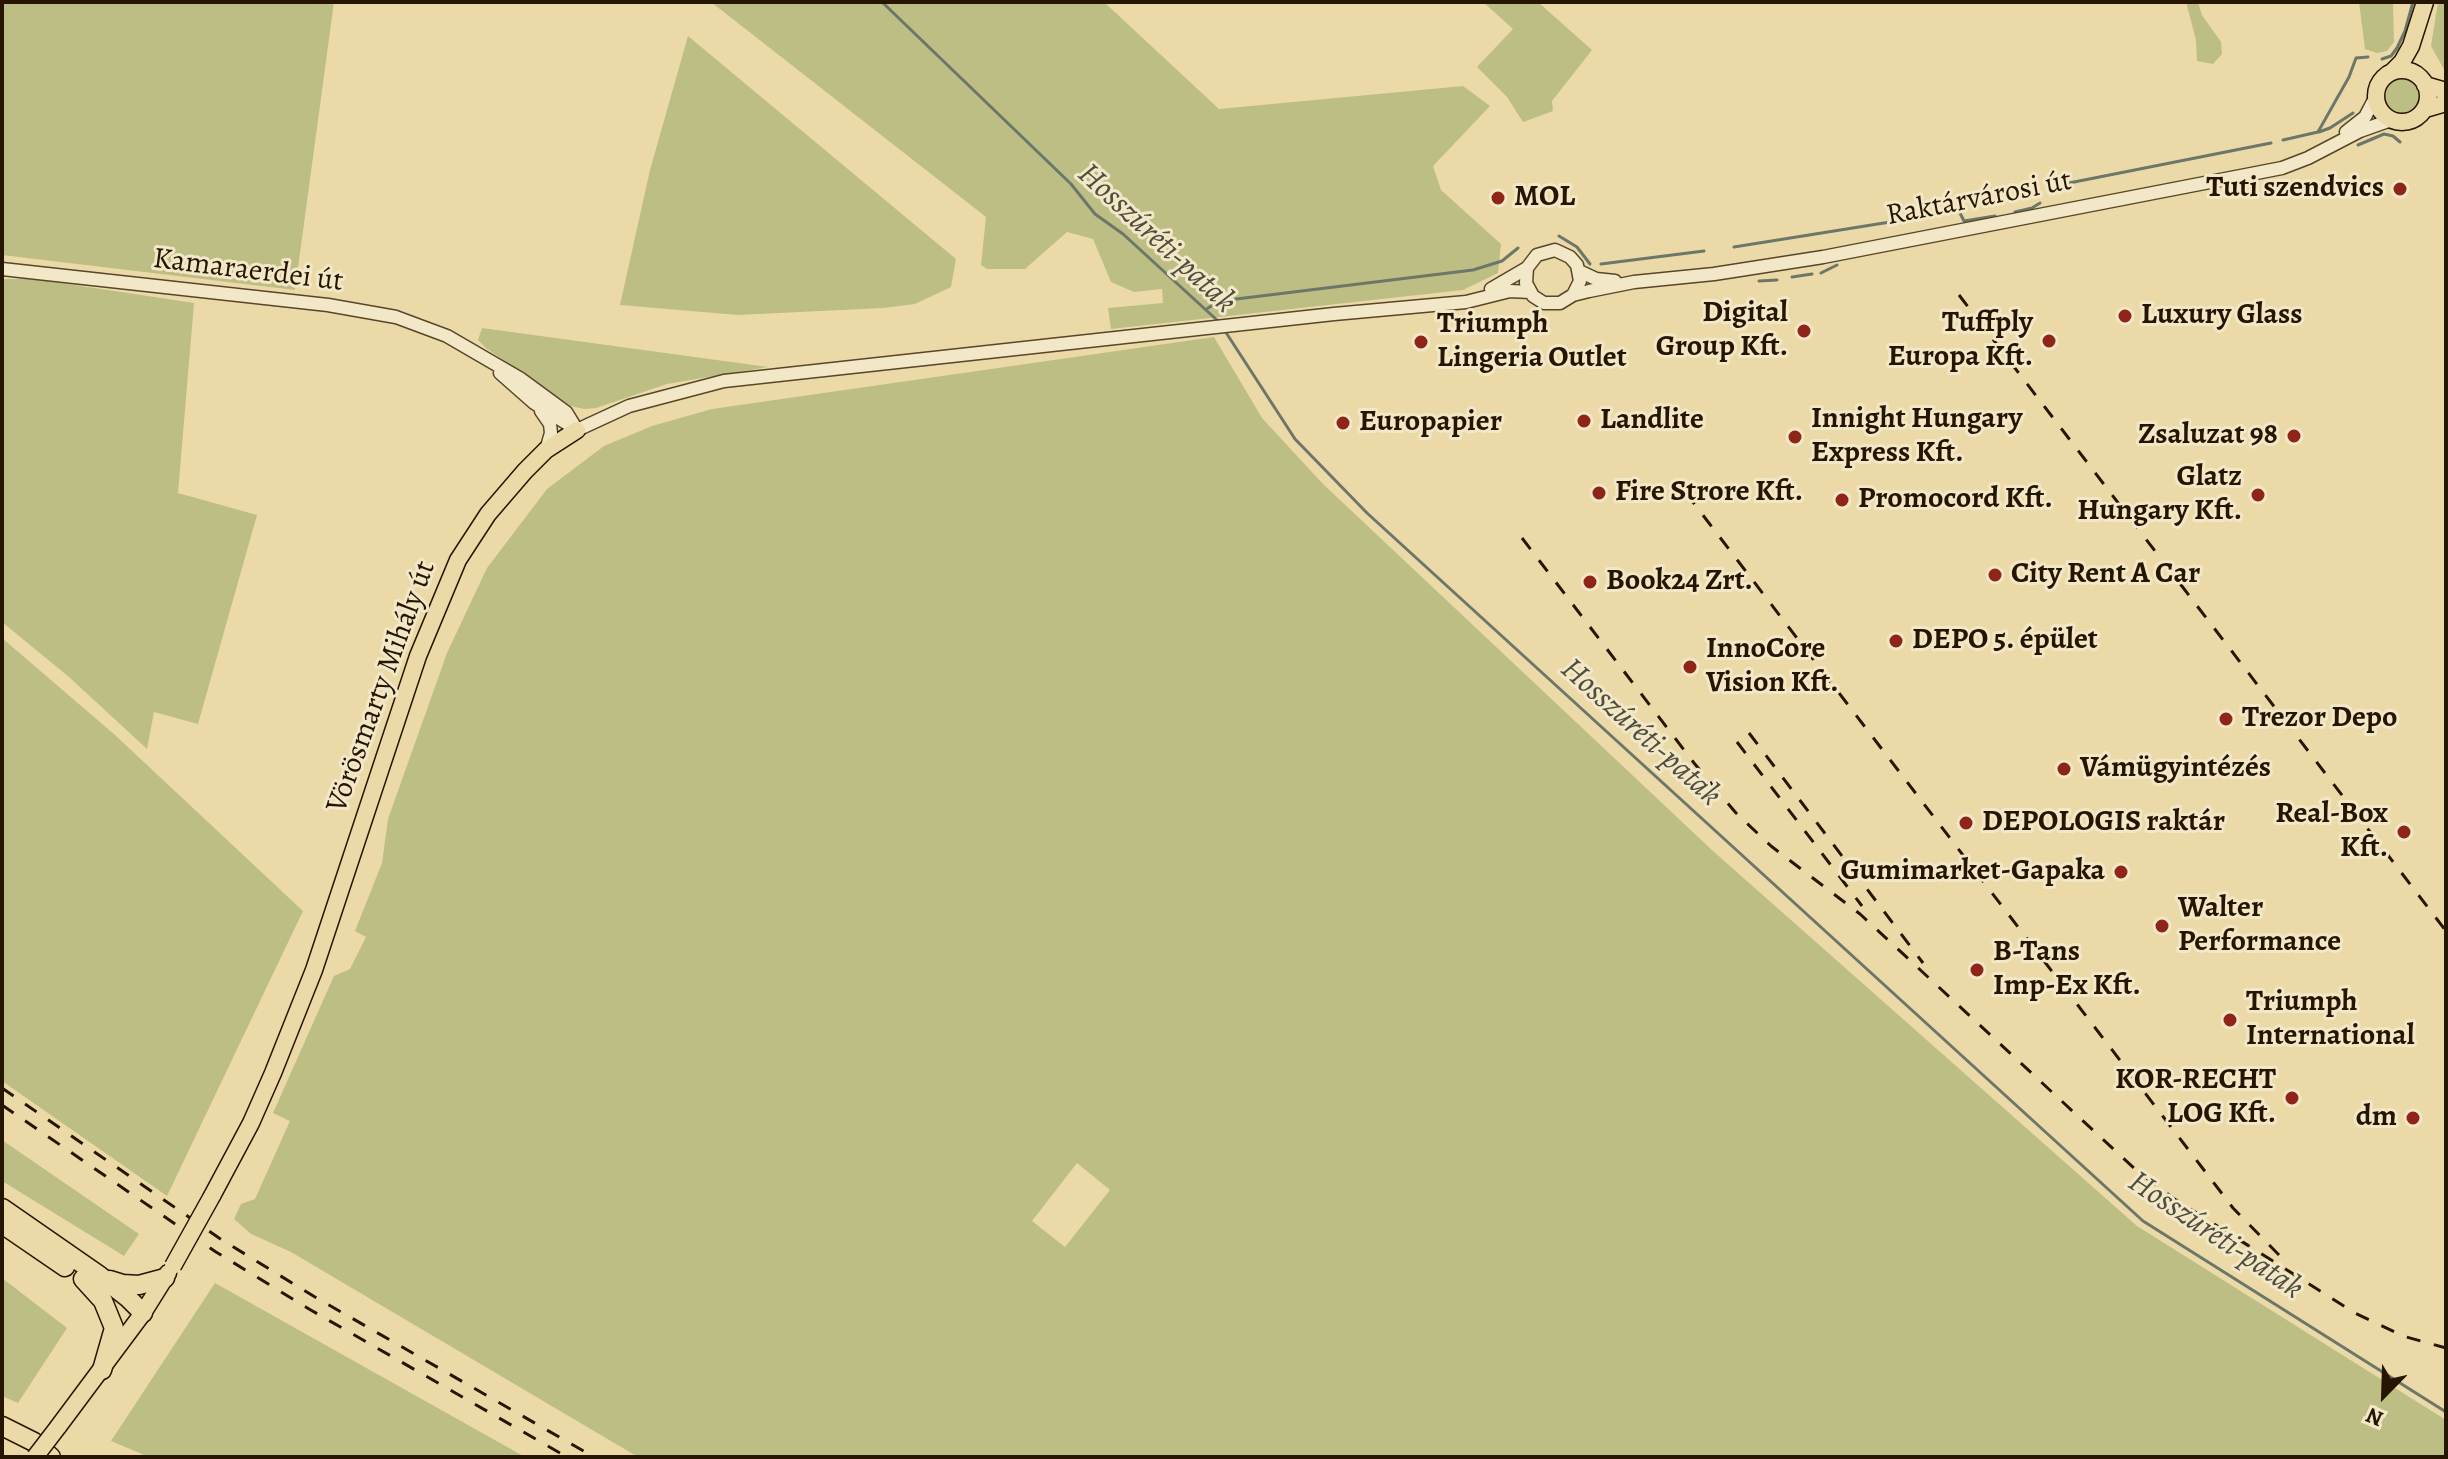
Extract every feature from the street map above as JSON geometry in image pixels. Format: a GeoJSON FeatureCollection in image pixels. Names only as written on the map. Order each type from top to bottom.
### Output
{"type":"FeatureCollection","features":[{"type":"Feature","properties":{"kind":"highway"},"geometry":{"type":"LineString","coordinates":[[2,1208],[91,1278],[114,1328],[102,1370]]}},
{"type":"Feature","properties":{"kind":"highway"},"geometry":{"type":"LineString","coordinates":[[2,1224],[143,1313]]}},
{"type":"Feature","properties":{"kind":"highway"},"geometry":{"type":"LineString","coordinates":[[91,1278],[129,1285],[169,1272]]}},
{"type":"Feature","properties":{"kind":"highway"},"geometry":{"type":"LineString","coordinates":[[2,1426],[34,1442],[51,1457]]}},
{"type":"Feature","properties":{"kind":"highway"},"geometry":{"type":"LineString","coordinates":[[2,1440],[44,1457]]}},
{"type":"Feature","properties":{"kind":"main road","name":"Raktárvárosi út"},"geometry":{"type":"LineString","coordinates":[[2375,98],[2380,81],[2402,62],[2411,46],[2425,2],[2422,81]]}},
{"type":"Feature","properties":{"kind":"main road"},"geometry":{"type":"LineString","coordinates":[[2392,72],[2407,70],[2422,81],[2446,91]]}},
{"type":"Feature","properties":{"kind":"main road"},"geometry":{"type":"LineString","coordinates":[[2422,81],[2428,97],[2425,109]]}},
{"type":"Feature","properties":{"kind":"main road"},"geometry":{"type":"LineString","coordinates":[[2375,98],[2382,113],[2391,120]]}},
{"type":"Feature","properties":{"kind":"main road","name":"Raktárvárosi út"},"geometry":{"type":"LineString","coordinates":[[2391,120],[2412,120],[2425,109],[2446,103]]}},
{"type":"Feature","properties":{"kind":"main road","name":"Vörösmarty Mihály út"},"geometry":{"type":"LineString","coordinates":[[35,1457],[102,1370],[169,1272],[212,1196],[273,1073],[330,923],[418,656],[464,548],[504,493],[546,450],[577,430]]}},
{"type":"Feature","properties":{"kind":"street","name":"Raktárvárosi út"},"geometry":{"type":"LineString","coordinates":[[2328,148],[2365,117],[2375,98]]}},
{"type":"Feature","properties":{"kind":"street","name":"Raktárvárosi út"},"geometry":{"type":"LineString","coordinates":[[577,430],[629,406],[724,381],[1466,302],[1510,291],[1530,292],[1549,304],[1565,302],[1573,295],[1634,282],[1725,272],[1906,242],[2282,168],[2360,131],[2391,120]]}},
{"type":"Feature","properties":{"kind":"street","name":"Raktárvárosi út"},"geometry":{"type":"LineString","coordinates":[[1453,302],[1506,282],[1527,268],[1537,255],[1555,250],[1570,257],[1579,271],[1602,280],[1634,282]]}},
{"type":"Feature","properties":{"kind":"street"},"geometry":{"type":"LineString","coordinates":[[1527,268],[1526,283],[1530,292]]}},
{"type":"Feature","properties":{"kind":"street","name":"Kamaraerdei út"},"geometry":{"type":"LineString","coordinates":[[2,269],[367,311],[396,317],[433,329],[521,379],[566,412],[577,430]]}},
{"type":"Feature","properties":{"kind":"street"},"geometry":{"type":"LineString","coordinates":[[1573,295],[1578,286],[1579,271]]}},
{"type":"Feature","properties":{"kind":"street","name":"Kamaraerdei út"},"geometry":{"type":"LineString","coordinates":[[479,355],[534,403],[577,430]]}},
{"type":"Feature","properties":{"kind":"street","name":"Kamaraerdei út"},"geometry":{"type":"LineString","coordinates":[[534,403],[550,424],[546,450]]}},
{"type":"Feature","properties":{"kind":"green space"},"geometry":{"type":"Polygon","coordinates":[[[2,2],[334,2],[295,290],[2,255],[2,2]]]}},
{"type":"Feature","properties":{"kind":"green space"},"geometry":{"type":"Polygon","coordinates":[[[711,2],[1104,2],[1219,109],[1463,86],[1490,106],[1433,166],[1441,190],[1501,244],[1498,273],[1463,290],[1111,329],[1108,308],[1163,303],[1162,289],[1134,292],[1111,282],[1093,239],[1067,232],[1025,269],[987,269],[981,265],[986,217],[711,2]]]}},
{"type":"Feature","properties":{"kind":"green space"},"geometry":{"type":"Polygon","coordinates":[[[1483,2],[1538,2],[1592,50],[1552,101],[1553,111],[1523,122],[1507,97],[1477,67],[1513,29],[1483,2]]]}},
{"type":"Feature","properties":{"kind":"green space"},"geometry":{"type":"Polygon","coordinates":[[[2186,2],[2198,2],[2202,15],[2221,42],[2222,54],[2213,64],[2197,61],[2196,40],[2186,2]]]}},
{"type":"Feature","properties":{"kind":"green space"},"geometry":{"type":"Polygon","coordinates":[[[2359,2],[2393,2],[2394,42],[2387,51],[2377,53],[2365,49],[2359,2]]]}},
{"type":"Feature","properties":{"kind":"green space"},"geometry":{"type":"Polygon","coordinates":[[[2438,2],[2446,2],[2446,73],[2431,46],[2438,2]]]}},
{"type":"Feature","properties":{"kind":"green space"},"geometry":{"type":"Polygon","coordinates":[[[688,36],[956,259],[951,287],[915,304],[883,308],[738,315],[620,305],[650,170],[688,36]]]}},
{"type":"Feature","properties":{"kind":"green space"},"geometry":{"type":"Polygon","coordinates":[[[2402,76],[2416,82],[2422,96],[2416,110],[2402,116],[2388,110],[2382,96],[2388,82],[2402,76]]]}},
{"type":"Feature","properties":{"kind":"green space"},"geometry":{"type":"Polygon","coordinates":[[[2,279],[35,279],[194,303],[178,493],[257,515],[198,724],[154,712],[147,749],[69,677],[2,622],[2,279]]]}},
{"type":"Feature","properties":{"kind":"green space"},"geometry":{"type":"Polygon","coordinates":[[[482,328],[768,367],[667,384],[596,408],[584,409],[571,406],[487,349],[478,340],[482,328]]]}},
{"type":"Feature","properties":{"kind":"green space"},"geometry":{"type":"Polygon","coordinates":[[[1214,337],[1262,418],[1323,484],[1713,851],[2137,1226],[2446,1420],[2446,1457],[638,1457],[291,1252],[251,1234],[234,1219],[241,1204],[255,1199],[290,1121],[273,1113],[334,976],[350,969],[366,937],[355,931],[382,863],[388,819],[447,653],[487,568],[547,489],[604,446],[652,426],[712,409],[1214,337]],[[1077,1163],[1032,1221],[1065,1247],[1110,1190],[1077,1163]]]}},
{"type":"Feature","properties":{"kind":"green space"},"geometry":{"type":"Polygon","coordinates":[[[2,638],[115,735],[303,911],[167,1196],[2,1081],[2,638]]]}},
{"type":"Feature","properties":{"kind":"green space"},"geometry":{"type":"Polygon","coordinates":[[[2,1140],[139,1234],[124,1256],[2,1181],[2,1140]]]}},
{"type":"Feature","properties":{"kind":"green space"},"geometry":{"type":"Polygon","coordinates":[[[2,1278],[67,1328],[18,1403],[2,1396],[2,1278]]]}},
{"type":"Feature","properties":{"kind":"green space"},"geometry":{"type":"Polygon","coordinates":[[[215,1283],[525,1457],[149,1457],[111,1441],[215,1283]]]}},
{"type":"Feature","properties":{"kind":"waterway","name":"Hosszúréti-patak"},"geometry":{"type":"LineString","coordinates":[[882,2],[1071,184],[1095,214],[1123,234],[1218,321]]}},
{"type":"Feature","properties":{"kind":"waterway"},"geometry":{"type":"LineString","coordinates":[[2382,59],[2391,56],[2397,48],[2413,2]]}},
{"type":"Feature","properties":{"kind":"waterway"},"geometry":{"type":"LineString","coordinates":[[2283,140],[2318,132],[2349,77],[2356,58],[2368,57]]}},
{"type":"Feature","properties":{"kind":"waterway"},"geometry":{"type":"LineString","coordinates":[[2319,132],[2353,113]]}},
{"type":"Feature","properties":{"kind":"waterway"},"geometry":{"type":"LineString","coordinates":[[2358,145],[2384,134],[2400,142]]}},
{"type":"Feature","properties":{"kind":"waterway"},"geometry":{"type":"LineString","coordinates":[[2064,184],[2271,143]]}},
{"type":"Feature","properties":{"kind":"waterway"},"geometry":{"type":"LineString","coordinates":[[2015,212],[2040,203]]}},
{"type":"Feature","properties":{"kind":"waterway"},"geometry":{"type":"LineString","coordinates":[[1734,247],[1959,211],[1964,221],[1995,216]]}},
{"type":"Feature","properties":{"kind":"waterway"},"geometry":{"type":"LineString","coordinates":[[1559,236],[1577,247],[1590,264]]}},
{"type":"Feature","properties":{"kind":"waterway"},"geometry":{"type":"LineString","coordinates":[[1208,308],[1220,301],[1473,270],[1502,261],[1518,248]]}},
{"type":"Feature","properties":{"kind":"waterway"},"geometry":{"type":"LineString","coordinates":[[1601,264],[1704,251]]}},
{"type":"Feature","properties":{"kind":"waterway"},"geometry":{"type":"LineString","coordinates":[[1821,273],[1837,265]]}},
{"type":"Feature","properties":{"kind":"waterway"},"geometry":{"type":"LineString","coordinates":[[1792,277],[1812,274]]}},
{"type":"Feature","properties":{"kind":"waterway"},"geometry":{"type":"LineString","coordinates":[[1759,281],[1777,280]]}},
{"type":"Feature","properties":{"kind":"waterway","name":"Hosszúréti-patak"},"geometry":{"type":"LineString","coordinates":[[1225,331],[1295,439],[1367,513],[2143,1221],[2446,1412]]}},
{"type":"Feature","properties":{"kind":"railway"},"geometry":{"type":"LineString","coordinates":[[1959,295],[2446,931]]}},
{"type":"Feature","properties":{"kind":"railway"},"geometry":{"type":"LineString","coordinates":[[1686,493],[2233,1208],[2281,1257]]}},
{"type":"Feature","properties":{"kind":"railway"},"geometry":{"type":"LineString","coordinates":[[1522,538],[1694,763],[1736,813],[1771,846],[1860,914],[2136,1170],[2173,1198],[2355,1313],[2403,1336],[2446,1348]]}},
{"type":"Feature","properties":{"kind":"railway"},"geometry":{"type":"LineString","coordinates":[[1749,733],[1923,963]]}},
{"type":"Feature","properties":{"kind":"railway"},"geometry":{"type":"LineString","coordinates":[[1737,742],[1862,906]]}},
{"type":"Feature","properties":{"kind":"railway"},"geometry":{"type":"LineString","coordinates":[[2,1088],[222,1240],[594,1457]]}},
{"type":"Feature","properties":{"kind":"railway"},"geometry":{"type":"LineString","coordinates":[[2,1105],[216,1252],[567,1457]]}},
{"type":"Feature","properties":{"kind":"place","name":"Tuti szendvics"},"geometry":{"type":"Point","coordinates":[2400,189]}},
{"type":"Feature","properties":{"kind":"place","name":"MOL"},"geometry":{"type":"Point","coordinates":[1498,198]}},
{"type":"Feature","properties":{"kind":"place","name":"Luxury Glass"},"geometry":{"type":"Point","coordinates":[2125,316]}},
{"type":"Feature","properties":{"kind":"place","name":"Digital Group Kft."},"geometry":{"type":"Point","coordinates":[1804,331]}},
{"type":"Feature","properties":{"kind":"place","name":"Tuffply Europa Kft."},"geometry":{"type":"Point","coordinates":[2049,341]}},
{"type":"Feature","properties":{"kind":"place","name":"Triumph Lingeria Outlet"},"geometry":{"type":"Point","coordinates":[1421,342]}},
{"type":"Feature","properties":{"kind":"place","name":"Landlite"},"geometry":{"type":"Point","coordinates":[1584,421]}},
{"type":"Feature","properties":{"kind":"place","name":"Europapier"},"geometry":{"type":"Point","coordinates":[1343,423]}},
{"type":"Feature","properties":{"kind":"place","name":"Zsaluzat 98"},"geometry":{"type":"Point","coordinates":[2294,436]}},
{"type":"Feature","properties":{"kind":"place","name":"Innight Hungary Express Kft."},"geometry":{"type":"Point","coordinates":[1795,437]}},
{"type":"Feature","properties":{"kind":"place","name":"Fire Strore Kft."},"geometry":{"type":"Point","coordinates":[1599,493]}},
{"type":"Feature","properties":{"kind":"place","name":"Glatz Hungary Kft."},"geometry":{"type":"Point","coordinates":[2258,495]}},
{"type":"Feature","properties":{"kind":"place","name":"Promocord Kft."},"geometry":{"type":"Point","coordinates":[1842,500]}},
{"type":"Feature","properties":{"kind":"place","name":"City Rent A Car"},"geometry":{"type":"Point","coordinates":[1995,575]}},
{"type":"Feature","properties":{"kind":"place","name":"Book24 Zrt."},"geometry":{"type":"Point","coordinates":[1590,582]}},
{"type":"Feature","properties":{"kind":"place","name":"DEPO 5. épület"},"geometry":{"type":"Point","coordinates":[1896,641]}},
{"type":"Feature","properties":{"kind":"place","name":"InnoCore Vision Kft."},"geometry":{"type":"Point","coordinates":[1690,667]}},
{"type":"Feature","properties":{"kind":"place","name":"Trezor Depo"},"geometry":{"type":"Point","coordinates":[2226,719]}},
{"type":"Feature","properties":{"kind":"place","name":"Vámügyintézés"},"geometry":{"type":"Point","coordinates":[2064,769]}},
{"type":"Feature","properties":{"kind":"place","name":"DEPOLOGIS raktár"},"geometry":{"type":"Point","coordinates":[1966,823]}},
{"type":"Feature","properties":{"kind":"place","name":"Real-Box Kft."},"geometry":{"type":"Point","coordinates":[2404,832]}},
{"type":"Feature","properties":{"kind":"place","name":"Gumimarket-Gapaka"},"geometry":{"type":"Point","coordinates":[2121,872]}},
{"type":"Feature","properties":{"kind":"place","name":"Walter Performance"},"geometry":{"type":"Point","coordinates":[2162,926]}},
{"type":"Feature","properties":{"kind":"place","name":"B-Tans Imp-Ex Kft."},"geometry":{"type":"Point","coordinates":[1977,970]}},
{"type":"Feature","properties":{"kind":"place","name":"Triumph International"},"geometry":{"type":"Point","coordinates":[2230,1020]}},
{"type":"Feature","properties":{"kind":"place","name":"KOR-RECHT LOG Kft."},"geometry":{"type":"Point","coordinates":[2292,1098]}},
{"type":"Feature","properties":{"kind":"place","name":"dm"},"geometry":{"type":"Point","coordinates":[2413,1118]}}]}
